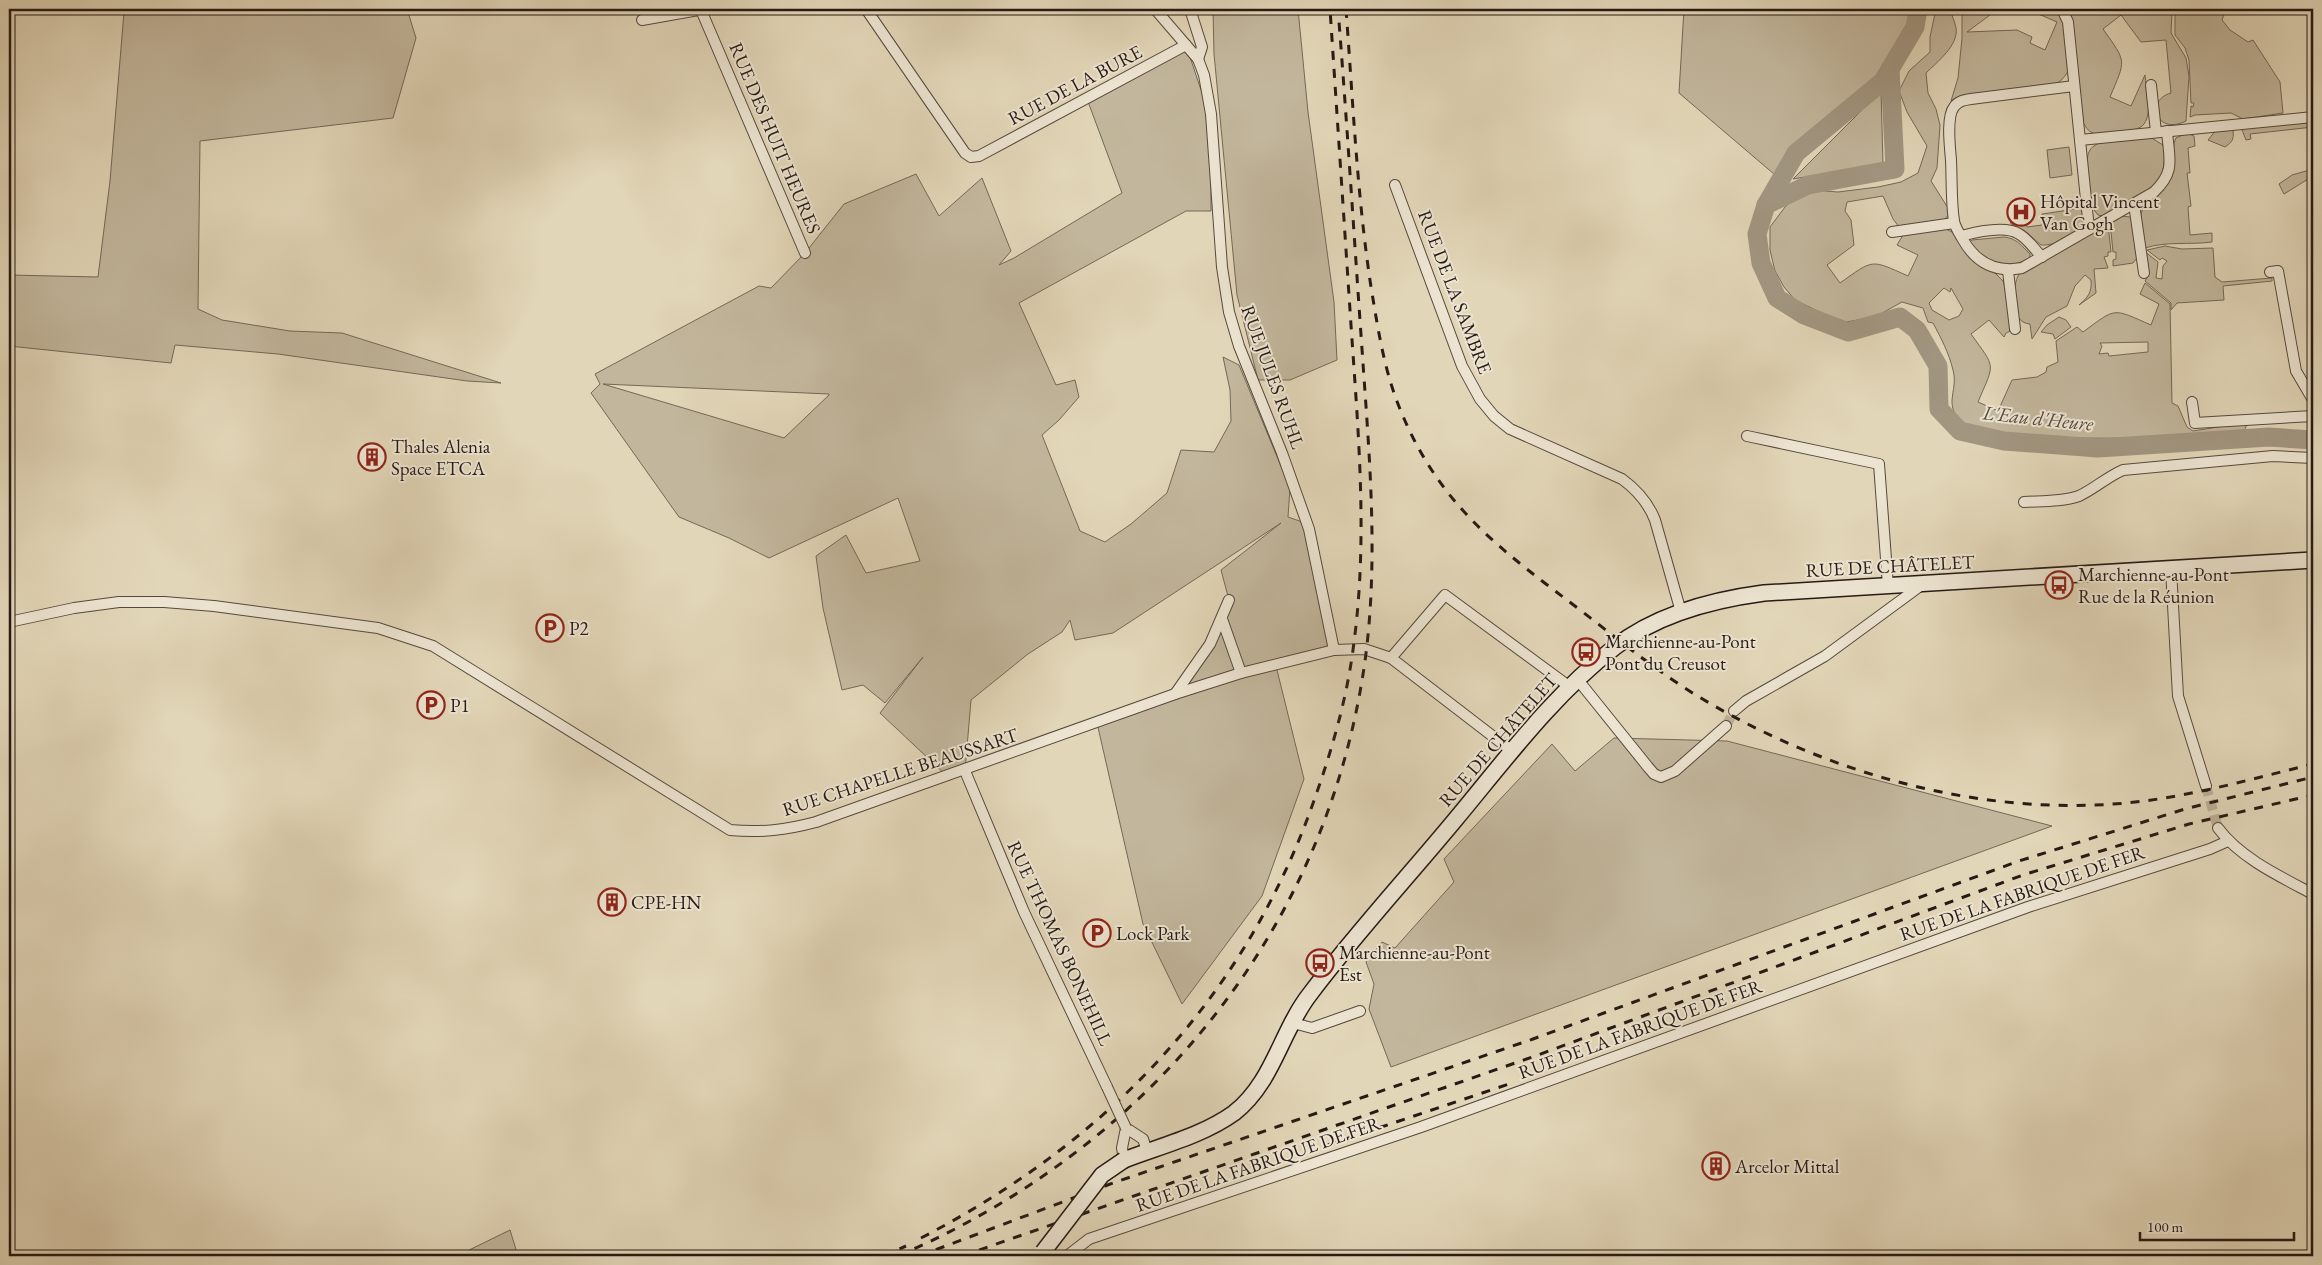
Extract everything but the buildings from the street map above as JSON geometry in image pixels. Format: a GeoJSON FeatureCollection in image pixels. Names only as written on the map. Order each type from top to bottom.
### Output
{"type":"FeatureCollection","features":[{"type":"Feature","properties":{"kind":"main road","name":"RUE DE CHÂTELET"},"geometry":{"type":"LineString","coordinates":[[1040,1254],[1102,1175],[1124,1160],[1210,1128],[1234,1112],[1254,1093],[1268,1072],[1309,995],[1512,752],[1574,683],[1616,646],[1645,628],[1681,612],[1724,598],[1764,593],[2313,560]]}},
{"type":"Feature","properties":{"kind":"street"},"geometry":{"type":"LineString","coordinates":[[642,20],[702,9]]}},
{"type":"Feature","properties":{"kind":"street","name":"RUE DES HUIT HEURES"},"geometry":{"type":"LineString","coordinates":[[702,9],[805,253]]}},
{"type":"Feature","properties":{"kind":"street","name":"RUE DE LA BURE"},"geometry":{"type":"LineString","coordinates":[[866,9],[965,153],[971,156],[979,156],[1186,45]]}},
{"type":"Feature","properties":{"kind":"street","name":"RUE JULES RUHL"},"geometry":{"type":"LineString","coordinates":[[1155,9],[1198,59],[1204,75],[1210,114],[1222,267],[1229,312],[1239,346],[1282,453],[1309,529],[1334,650]]}},
{"type":"Feature","properties":{"kind":"street"},"geometry":{"type":"LineString","coordinates":[[1190,9],[1202,47],[1198,59]]}},
{"type":"Feature","properties":{"kind":"street"},"geometry":{"type":"LineString","coordinates":[[2062,9],[2068,22],[2089,230]]}},
{"type":"Feature","properties":{"kind":"street"},"geometry":{"type":"LineString","coordinates":[[2074,86],[1960,101],[1953,107],[1950,115],[1950,142],[1954,223],[1966,247],[1976,258],[1991,267],[2008,270],[2022,268],[2154,192],[2165,181],[2170,168],[2151,85]]}},
{"type":"Feature","properties":{"kind":"street"},"geometry":{"type":"LineString","coordinates":[[2080,140],[2313,117]]}},
{"type":"Feature","properties":{"kind":"street","name":"RUE DE LA SAMBRE"},"geometry":{"type":"LineString","coordinates":[[1395,185],[1459,358],[1480,399],[1494,416],[1510,429],[1575,457],[1628,483],[1646,502],[1656,525],[1681,612]]}},
{"type":"Feature","properties":{"kind":"street"},"geometry":{"type":"LineString","coordinates":[[2134,204],[2144,273]]}},
{"type":"Feature","properties":{"kind":"street"},"geometry":{"type":"LineString","coordinates":[[1892,232],[1954,223]]}},
{"type":"Feature","properties":{"kind":"street"},"geometry":{"type":"LineString","coordinates":[[1961,236],[1974,232],[2006,231],[2019,234],[2042,257]]}},
{"type":"Feature","properties":{"kind":"street"},"geometry":{"type":"LineString","coordinates":[[2008,270],[2015,330]]}},
{"type":"Feature","properties":{"kind":"street"},"geometry":{"type":"LineString","coordinates":[[2270,272],[2278,270],[2296,371],[2313,400]]}},
{"type":"Feature","properties":{"kind":"street"},"geometry":{"type":"LineString","coordinates":[[2192,402],[2195,423],[2313,416]]}},
{"type":"Feature","properties":{"kind":"street"},"geometry":{"type":"LineString","coordinates":[[1747,436],[1879,464],[1888,586]]}},
{"type":"Feature","properties":{"kind":"street"},"geometry":{"type":"LineString","coordinates":[[2024,502],[2066,499],[2080,495],[2109,476],[2123,470],[2273,456],[2313,458]]}},
{"type":"Feature","properties":{"kind":"street"},"geometry":{"type":"LineString","coordinates":[[2171,568],[2178,696],[2206,786]]}},
{"type":"Feature","properties":{"kind":"street"},"geometry":{"type":"LineString","coordinates":[[1734,711],[1746,701],[1824,656],[1923,584]]}},
{"type":"Feature","properties":{"kind":"street"},"geometry":{"type":"LineString","coordinates":[[1392,658],[1445,594],[1574,683],[1654,774],[1661,776],[1675,771],[1726,726]]}},
{"type":"Feature","properties":{"kind":"street"},"geometry":{"type":"LineString","coordinates":[[1175,694],[1210,644],[1229,600]]}},
{"type":"Feature","properties":{"kind":"street","name":"RUE CHAPELLE BEAUSSART"},"geometry":{"type":"LineString","coordinates":[[9,622],[74,608],[119,602],[164,602],[214,606],[378,628],[407,635],[433,646],[730,830],[774,831],[808,824],[965,771],[1175,694],[1241,673],[1334,650],[1364,649],[1392,658],[1512,752]]}},
{"type":"Feature","properties":{"kind":"street"},"geometry":{"type":"LineString","coordinates":[[1222,618],[1241,673]]}},
{"type":"Feature","properties":{"kind":"street","name":"RUE THOMAS BONEHILL"},"geometry":{"type":"LineString","coordinates":[[965,771],[1024,912],[1126,1128],[1143,1139],[1147,1151]]}},
{"type":"Feature","properties":{"kind":"street"},"geometry":{"type":"LineString","coordinates":[[2218,828],[2228,841],[2267,868],[2313,894]]}},
{"type":"Feature","properties":{"kind":"street","name":"RUE DE LA FABRIQUE DE FER"},"geometry":{"type":"LineString","coordinates":[[1067,1256],[1089,1239],[1421,1127],[2028,907],[2210,849],[2228,841]]}},
{"type":"Feature","properties":{"kind":"street"},"geometry":{"type":"LineString","coordinates":[[1294,1023],[1312,1028],[1360,1011]]}},
{"type":"Feature","properties":{"kind":"street"},"geometry":{"type":"LineString","coordinates":[[1124,1160],[1122,1148],[1126,1128]]}},
{"type":"Feature","properties":{"kind":"shaded area"},"geometry":{"type":"Polygon","coordinates":[[[152,9],[407,9],[416,38],[393,118],[200,141],[198,309],[222,320],[290,331],[342,333],[501,383],[467,381],[278,354],[175,345],[171,363],[9,346],[9,275],[98,277],[110,181],[124,12],[152,9]]]}},
{"type":"Feature","properties":{"kind":"shaded area"},"geometry":{"type":"Polygon","coordinates":[[[1213,9],[1298,9],[1308,112],[1334,302],[1337,360],[1290,380],[1258,380],[1237,295],[1214,54],[1213,9]]]}},
{"type":"Feature","properties":{"kind":"shaded area"},"geometry":{"type":"Polygon","coordinates":[[[1684,9],[1918,9],[1883,81],[1827,125],[1781,180],[1679,93],[1684,9]]]}},
{"type":"Feature","properties":{"kind":"shaded area"},"geometry":{"type":"Polygon","coordinates":[[[1936,9],[1951,9],[1956,28],[1954,41],[1946,53],[1926,73],[1928,93],[1936,109],[1940,125],[1937,168],[1931,181],[1948,208],[1949,214],[1942,223],[1899,227],[1893,219],[1883,196],[1847,202],[1845,211],[1851,220],[1854,245],[1827,265],[1840,283],[1860,269],[1872,264],[1879,264],[1908,276],[1918,255],[1897,245],[1903,235],[1946,229],[1956,234],[1980,265],[1995,273],[2003,281],[2008,297],[2010,331],[2004,337],[1989,320],[1971,334],[1989,360],[1990,366],[1988,379],[1978,402],[1998,411],[2012,380],[2037,377],[2046,372],[2047,367],[2058,362],[2056,341],[2077,327],[2083,332],[2102,318],[2115,313],[2129,315],[2151,325],[2159,304],[2140,294],[2145,283],[2170,304],[2172,403],[2178,406],[2187,427],[2193,431],[2230,425],[2247,425],[2243,432],[2178,437],[2114,438],[1985,434],[1962,422],[1955,413],[1952,400],[1954,374],[1951,364],[1939,334],[1933,323],[1928,322],[1923,308],[1902,302],[1875,317],[1846,322],[1795,300],[1784,287],[1775,271],[1770,250],[1770,227],[1785,207],[1798,195],[1813,190],[1838,192],[1878,187],[1901,182],[1918,173],[1927,146],[1907,112],[1899,91],[1909,71],[1930,52],[1930,37],[1936,9]],[[1944,288],[1929,303],[1932,310],[1949,320],[1959,316],[1963,309],[1951,288],[1950,292],[1944,288]],[[2148,342],[2100,343],[2102,346],[2099,354],[2108,353],[2109,356],[2148,352],[2148,342]]]}},
{"type":"Feature","properties":{"kind":"shaded area"},"geometry":{"type":"Polygon","coordinates":[[[1962,9],[1993,9],[1994,12],[1967,32],[2017,30],[2032,37],[2030,43],[2045,50],[2057,22],[2027,9],[2056,10],[2064,21],[2068,71],[2061,80],[2050,86],[1963,95],[1951,101],[1958,78],[1962,38],[1962,9]]]}},
{"type":"Feature","properties":{"kind":"shaded area"},"geometry":{"type":"Polygon","coordinates":[[[2067,9],[2168,9],[2172,11],[2171,33],[2186,58],[2189,76],[2186,121],[2167,124],[2161,121],[2156,109],[2158,102],[2171,93],[2166,40],[2141,42],[2121,15],[2103,29],[2120,55],[2122,62],[2110,97],[2131,106],[2145,75],[2149,107],[2147,119],[2141,127],[2122,132],[2097,134],[2088,130],[2083,122],[2072,20],[2067,9]]]}},
{"type":"Feature","properties":{"kind":"shaded area"},"geometry":{"type":"Polygon","coordinates":[[[2173,9],[2208,9],[2225,12],[2222,20],[2230,30],[2248,42],[2253,40],[2280,82],[2283,113],[2243,119],[2231,113],[2195,115],[2190,117],[2191,106],[2193,107],[2194,103],[2191,103],[2189,60],[2185,48],[2175,35],[2175,10],[2173,9]]]}},
{"type":"Feature","properties":{"kind":"shaded area"},"geometry":{"type":"Polygon","coordinates":[[[1186,45],[1211,120],[1211,211],[1186,211],[1019,303],[1056,385],[1075,380],[1079,397],[1059,420],[1042,435],[1080,531],[1105,542],[1131,524],[1167,493],[1181,450],[1214,452],[1231,421],[1230,390],[1223,357],[1239,365],[1290,488],[1288,517],[1308,524],[1334,650],[1276,666],[1304,779],[1262,896],[1182,1004],[1143,924],[1097,723],[1179,693],[1229,600],[1221,570],[1281,523],[1113,633],[1075,640],[1070,620],[1062,632],[1028,654],[971,700],[965,771],[948,777],[880,713],[923,657],[885,703],[863,685],[842,690],[823,608],[816,556],[846,535],[866,573],[920,561],[898,498],[769,558],[729,538],[679,517],[591,393],[600,384],[595,374],[759,286],[771,288],[805,253],[844,204],[916,174],[939,216],[982,178],[1011,251],[999,265],[1014,258],[1122,193],[1087,99],[1186,45]],[[603,384],[784,438],[829,394],[603,384]]]}},
{"type":"Feature","properties":{"kind":"shaded area"},"geometry":{"type":"Polygon","coordinates":[[[1881,91],[1883,164],[1793,179],[1881,91]]]}},
{"type":"Feature","properties":{"kind":"shaded area"},"geometry":{"type":"Polygon","coordinates":[[[2313,120],[2313,127],[2250,134],[2251,139],[2246,140],[2242,130],[2246,126],[2313,120]]]}},
{"type":"Feature","properties":{"kind":"shaded area"},"geometry":{"type":"Polygon","coordinates":[[[2230,128],[2233,131],[2233,139],[2225,147],[2208,140],[2216,130],[2230,128]]]}},
{"type":"Feature","properties":{"kind":"shaded area"},"geometry":{"type":"Polygon","coordinates":[[[2187,133],[2194,136],[2195,146],[2188,148],[2190,173],[2187,173],[2191,206],[2188,207],[2190,235],[2212,233],[2212,242],[2170,244],[2145,248],[2140,222],[2143,208],[2169,182],[2173,171],[2174,143],[2176,138],[2187,133]]]}},
{"type":"Feature","properties":{"kind":"shaded area"},"geometry":{"type":"Polygon","coordinates":[[[2150,137],[2163,145],[2164,160],[2162,172],[2157,182],[2139,197],[2103,216],[2098,215],[2091,206],[2087,160],[2090,150],[2099,143],[2150,137]]]}},
{"type":"Feature","properties":{"kind":"shaded area"},"geometry":{"type":"Polygon","coordinates":[[[2069,147],[2072,175],[2050,178],[2047,150],[2069,147]]]}},
{"type":"Feature","properties":{"kind":"shaded area"},"geometry":{"type":"Polygon","coordinates":[[[2313,169],[2313,176],[2284,194],[2279,184],[2292,175],[2313,169]]]}},
{"type":"Feature","properties":{"kind":"shaded area"},"geometry":{"type":"Polygon","coordinates":[[[2082,199],[2084,211],[2080,228],[2071,236],[2059,242],[2041,245],[2025,231],[2011,224],[2010,220],[2025,218],[2027,227],[2042,225],[2042,214],[2076,209],[2076,200],[2082,199]]]}},
{"type":"Feature","properties":{"kind":"shaded area"},"geometry":{"type":"Polygon","coordinates":[[[2121,216],[2130,217],[2133,221],[2137,258],[2133,263],[2113,266],[2116,252],[2113,252],[2110,222],[2121,216]]]}},
{"type":"Feature","properties":{"kind":"shaded area"},"geometry":{"type":"Polygon","coordinates":[[[2108,224],[2111,252],[2108,252],[2108,256],[2104,257],[2108,268],[2094,269],[2096,293],[2079,305],[2087,297],[2091,288],[2091,280],[2085,275],[2075,286],[2067,306],[2046,317],[2032,339],[2030,324],[2023,322],[2015,311],[2014,295],[2019,274],[2108,224]]]}},
{"type":"Feature","properties":{"kind":"shaded area"},"geometry":{"type":"Polygon","coordinates":[[[2004,237],[2018,243],[2030,254],[2030,258],[2014,264],[1997,263],[1981,256],[1970,242],[1972,240],[2004,237]]]}},
{"type":"Feature","properties":{"kind":"shaded area"},"geometry":{"type":"Polygon","coordinates":[[[2165,246],[2182,249],[2213,248],[2215,277],[2222,282],[2272,278],[2272,281],[2223,286],[2224,300],[2177,303],[2171,310],[2171,303],[2145,281],[2148,276],[2144,251],[2158,262],[2156,278],[2162,279],[2163,266],[2167,261],[2162,258],[2160,260],[2147,250],[2165,246]]]}},
{"type":"Feature","properties":{"kind":"shaded area"},"geometry":{"type":"Polygon","coordinates":[[[2059,317],[2066,320],[2071,327],[2055,339],[2053,334],[2041,332],[2047,325],[2059,317]]]}},
{"type":"Feature","properties":{"kind":"shaded area"},"geometry":{"type":"Polygon","coordinates":[[[1614,738],[1727,741],[2052,826],[1391,1067],[1369,1009],[1374,984],[1366,962],[1382,942],[1395,948],[1454,882],[1444,859],[1552,744],[1575,771],[1614,738]]]}},
{"type":"Feature","properties":{"kind":"shaded area"},"geometry":{"type":"Polygon","coordinates":[[[510,1230],[518,1256],[457,1256],[510,1230]]]}},
{"type":"Feature","properties":{"kind":"waterway","name":"L'Eau d'Heure"},"geometry":{"type":"LineString","coordinates":[[1918,9],[1915,27],[1883,81],[1796,153],[1766,205],[1757,234],[1761,263],[1777,298],[1804,315],[1848,332],[1900,317],[1917,330],[1938,366],[1939,409],[1960,431],[2004,441],[2098,448],[2269,437],[2313,440]]}},
{"type":"Feature","properties":{"kind":"waterway"},"geometry":{"type":"LineString","coordinates":[[1766,205],[1808,185],[1895,169],[1890,69]]}},
{"type":"Feature","properties":{"kind":"tunnel"},"geometry":{"type":"LineString","coordinates":[[1726,726],[1734,711]]}},
{"type":"Feature","properties":{"kind":"tunnel"},"geometry":{"type":"LineString","coordinates":[[2206,786],[2218,828]]}},
{"type":"Feature","properties":{"kind":"railway"},"geometry":{"type":"LineString","coordinates":[[921,1238],[989,1199],[1053,1156],[1111,1107],[1164,1054],[1211,996],[1253,934],[1288,865],[1323,774],[1340,718],[1354,642],[1358,602],[1361,523],[1356,404],[1330,9]]}},
{"type":"Feature","properties":{"kind":"railway"},"geometry":{"type":"LineString","coordinates":[[898,1256],[988,1211],[1071,1156],[1145,1092],[1211,1020],[1266,941],[1311,854],[1344,760],[1365,661],[1371,583],[1372,544],[1367,427],[1338,9]]}},
{"type":"Feature","properties":{"kind":"railway"},"geometry":{"type":"LineString","coordinates":[[1346,9],[1366,252],[1379,334],[1394,394],[1416,444],[1434,474],[1454,501],[1477,525],[1527,569],[1636,654],[1691,692],[1740,720],[1791,745],[1845,766],[1900,782],[1956,795],[2013,803],[2069,805],[2126,803],[2197,792],[2313,764]]}},
{"type":"Feature","properties":{"kind":"railway"},"geometry":{"type":"LineString","coordinates":[[919,1256],[1113,1183],[1533,1039],[2019,861],[2185,809],[2313,777]]}},
{"type":"Feature","properties":{"kind":"railway"},"geometry":{"type":"LineString","coordinates":[[962,1256],[1538,1055],[2023,875],[2189,824],[2313,795]]}},
{"type":"Feature","properties":{"kind":"railway"},"geometry":{"type":"LineString","coordinates":[[1328,1145],[1509,1084]]}},
{"type":"Feature","properties":{"kind":"railway"},"geometry":{"type":"LineString","coordinates":[[883,1256],[906,1246]]}},
{"type":"Feature","properties":{"kind":"place","name":"Hôpital Vincent Van Gogh"},"geometry":{"type":"Point","coordinates":[2021,212]}},
{"type":"Feature","properties":{"kind":"place","name":"Thales Alenia Space ETCA"},"geometry":{"type":"Point","coordinates":[372,457]}},
{"type":"Feature","properties":{"kind":"place","name":"Marchienne-au-Pont Rue de la Réunion"},"geometry":{"type":"Point","coordinates":[2059,585]}},
{"type":"Feature","properties":{"kind":"place","name":"P2"},"geometry":{"type":"Point","coordinates":[550,628]}},
{"type":"Feature","properties":{"kind":"place","name":"Marchienne-au-Pont Pont du Creusot"},"geometry":{"type":"Point","coordinates":[1586,652]}},
{"type":"Feature","properties":{"kind":"place","name":"P1"},"geometry":{"type":"Point","coordinates":[431,705]}},
{"type":"Feature","properties":{"kind":"place","name":"CPE-HN"},"geometry":{"type":"Point","coordinates":[612,902]}},
{"type":"Feature","properties":{"kind":"place","name":"Lock Park"},"geometry":{"type":"Point","coordinates":[1097,933]}},
{"type":"Feature","properties":{"kind":"place","name":"Marchienne-au-Pont Est"},"geometry":{"type":"Point","coordinates":[1320,963]}},
{"type":"Feature","properties":{"kind":"place","name":"Arcelor Mittal"},"geometry":{"type":"Point","coordinates":[1716,1166]}}]}
